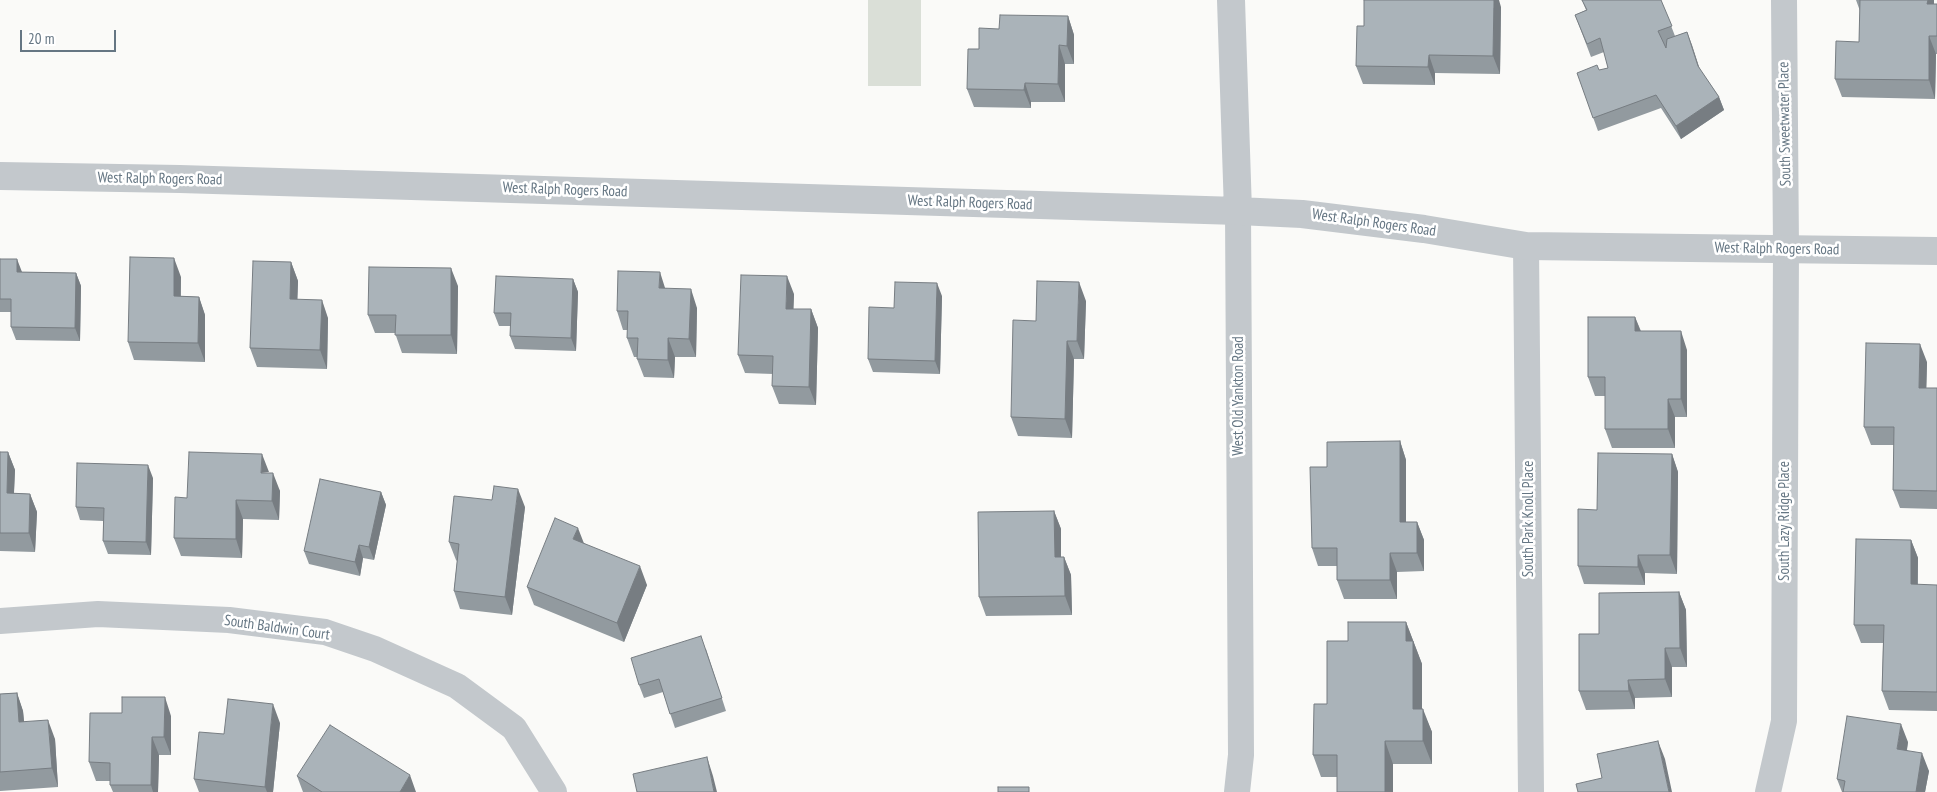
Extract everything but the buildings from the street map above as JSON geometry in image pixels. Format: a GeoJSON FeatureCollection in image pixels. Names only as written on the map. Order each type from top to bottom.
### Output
{"type":"FeatureCollection","features":[{"type":"Feature","properties":{"kind":"street","name":"West Old Yankton Road"},"geometry":{"type":"LineString","coordinates":[[1231,0],[1238,211],[1241,755],[1237,792]]}},
{"type":"Feature","properties":{"kind":"street","name":"South Sweetwater Place"},"geometry":{"type":"LineString","coordinates":[[1784,0],[1786,248]]}},
{"type":"Feature","properties":{"kind":"street","name":"West Ralph Rogers Road"},"geometry":{"type":"LineString","coordinates":[[0,176],[190,179],[1238,211],[1302,214],[1424,229],[1526,246],[1937,251]]}},
{"type":"Feature","properties":{"kind":"street","name":"South Park Knoll Place"},"geometry":{"type":"LineString","coordinates":[[1526,246],[1531,792]]}},
{"type":"Feature","properties":{"kind":"street","name":"South Lazy Ridge Place"},"geometry":{"type":"LineString","coordinates":[[1768,792],[1784,720],[1786,248]]}},
{"type":"Feature","properties":{"kind":"street","name":"South Baldwin Court"},"geometry":{"type":"LineString","coordinates":[[0,621],[98,614],[229,620],[325,632],[375,649],[456,686],[514,728],[554,792]]}},
{"type":"Feature","properties":{"kind":"shaded area"},"geometry":{"type":"Polygon","coordinates":[[[868,0],[921,0],[921,86],[868,86],[868,0]]]}}]}
